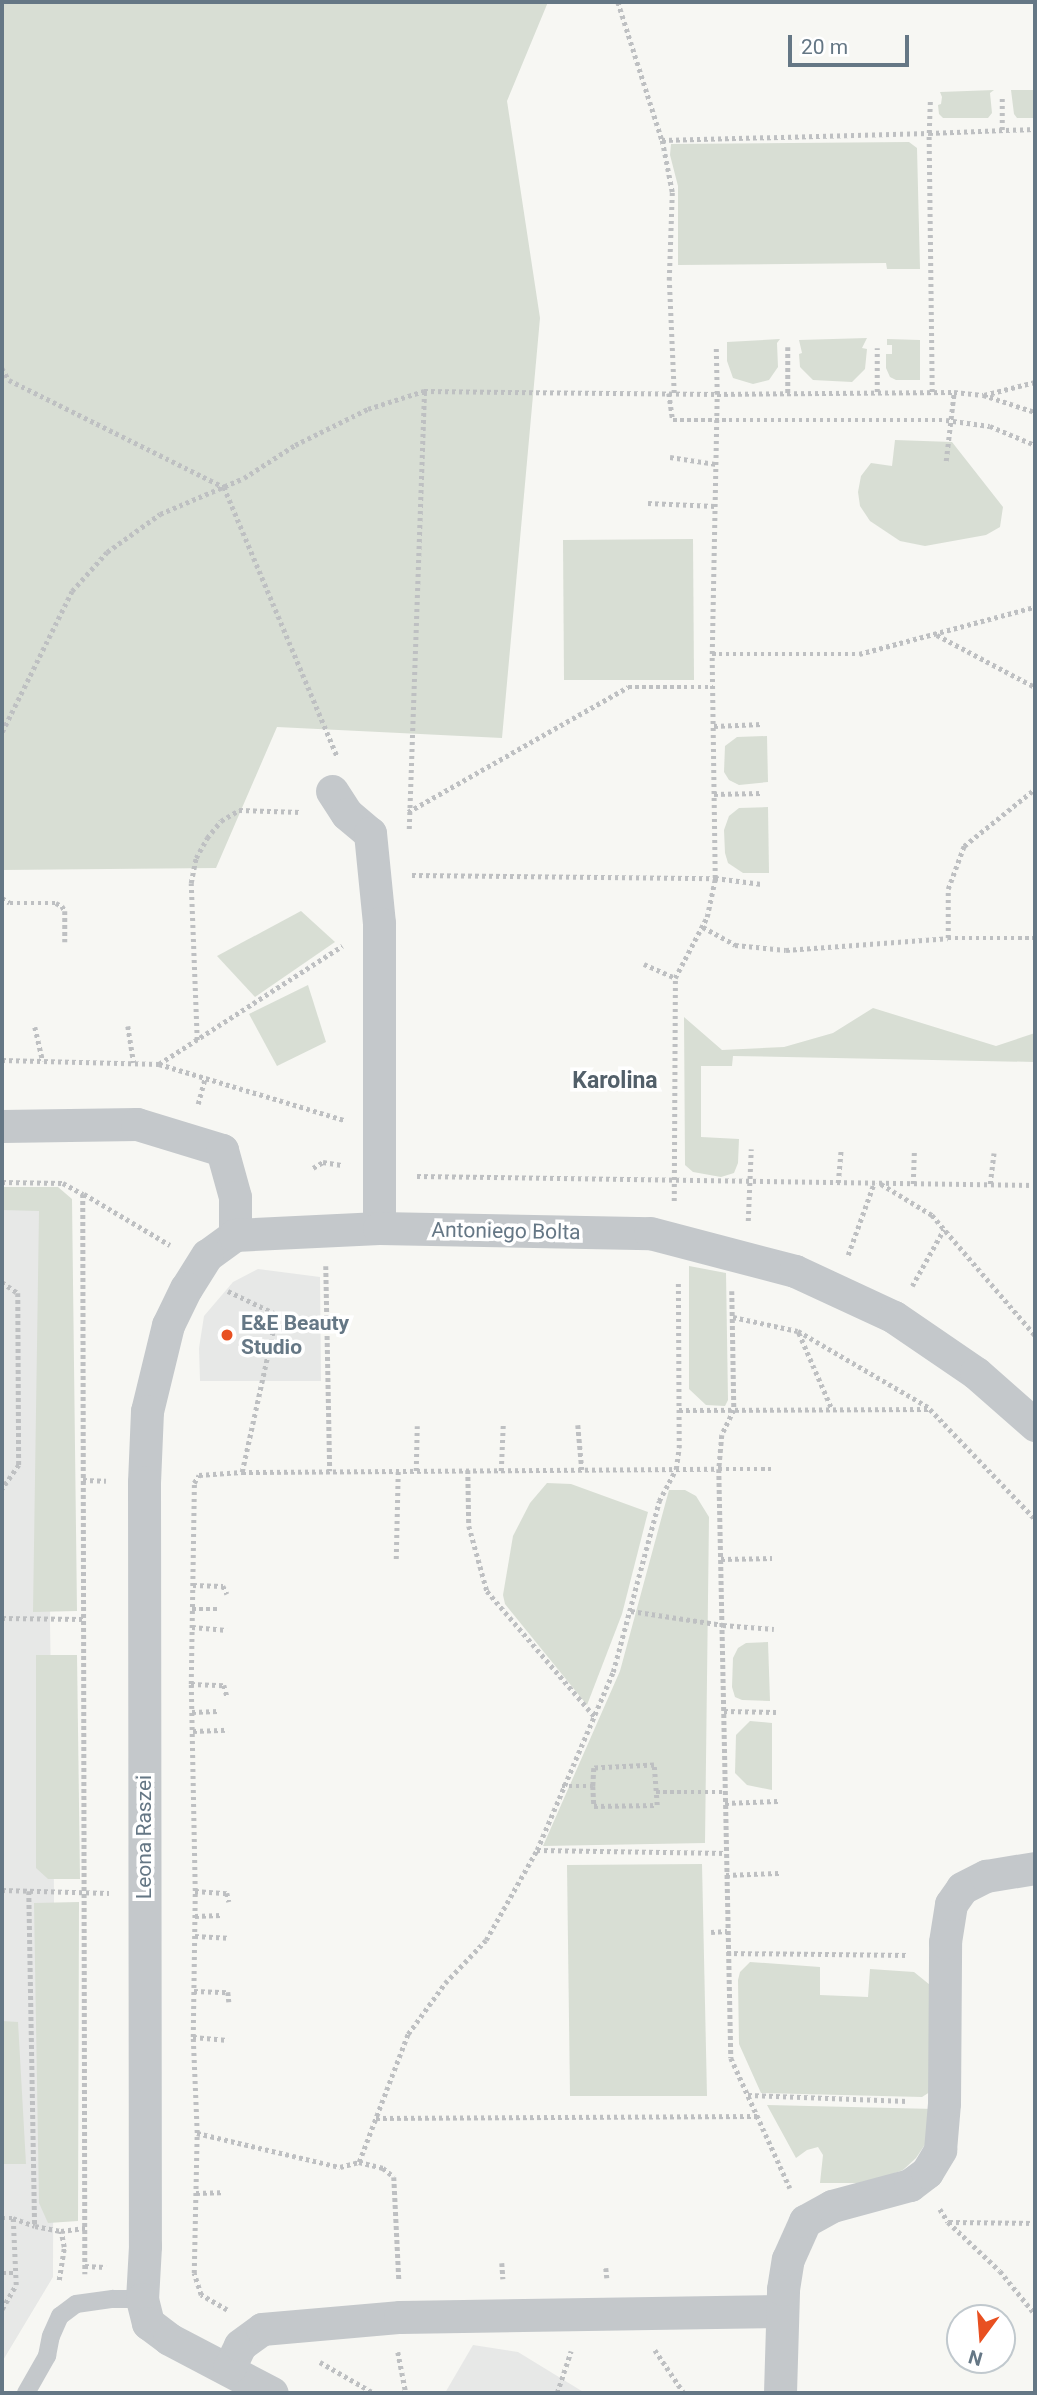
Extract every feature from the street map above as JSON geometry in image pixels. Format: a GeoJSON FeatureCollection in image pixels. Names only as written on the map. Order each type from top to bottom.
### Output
{"type":"FeatureCollection","features":[{"type":"Feature","properties":{"kind":"street"},"geometry":{"type":"LineString","coordinates":[[348,802],[379,923],[379,1228]]}},
{"type":"Feature","properties":{"kind":"street"},"geometry":{"type":"LineString","coordinates":[[2,1126],[137,1124],[222,1150],[235,1197],[235,1235]]}},
{"type":"Feature","properties":{"kind":"street","name":"Antoniego Bolta"},"geometry":{"type":"LineString","coordinates":[[235,1235],[379,1228],[650,1233],[795,1271],[894,1317],[976,1373],[1035,1424]]}},
{"type":"Feature","properties":{"kind":"street","name":"Leona Raszei"},"geometry":{"type":"LineString","coordinates":[[235,1235],[207,1255],[168,1325],[147,1411],[144,1482],[145,2246],[142,2299],[148,2323],[169,2339],[229,2368],[272,2393]]}},
{"type":"Feature","properties":{"kind":"street"},"geometry":{"type":"LineString","coordinates":[[780,2393],[782,2311],[788,2259],[805,2221],[832,2206],[902,2189],[920,2179],[936,2161],[940,2150],[944,2103],[945,1955],[951,1904],[962,1888],[986,1876],[1035,1868]]}},
{"type":"Feature","properties":{"kind":"street"},"geometry":{"type":"LineString","coordinates":[[229,2368],[240,2345],[262,2329],[400,2317],[782,2311]]}},
{"type":"Feature","properties":{"kind":"lane"},"geometry":{"type":"LineString","coordinates":[[26,2393],[47,2356],[51,2336],[60,2316],[76,2304],[113,2299],[142,2299]]}},
{"type":"Feature","properties":{"kind":"path"},"geometry":{"type":"LineString","coordinates":[[618,2],[662,140],[671,192],[669,280],[673,420],[952,421],[990,426],[1035,445]]}},
{"type":"Feature","properties":{"kind":"path"},"geometry":{"type":"LineString","coordinates":[[1002,97],[1002,130]]}},
{"type":"Feature","properties":{"kind":"path"},"geometry":{"type":"LineString","coordinates":[[930,98],[932,392]]}},
{"type":"Feature","properties":{"kind":"path"},"geometry":{"type":"LineString","coordinates":[[662,140],[1035,129]]}},
{"type":"Feature","properties":{"kind":"path"},"geometry":{"type":"LineString","coordinates":[[788,347],[788,394]]}},
{"type":"Feature","properties":{"kind":"path"},"geometry":{"type":"LineString","coordinates":[[359,2162],[408,2034],[445,1983],[486,1940],[537,1850],[562,1786],[613,1672],[659,1502],[676,1469],[679,1410],[678,1242],[672,1180],[675,978],[703,927],[710,908],[715,878],[712,654],[718,394],[716,348]]}},
{"type":"Feature","properties":{"kind":"path"},"geometry":{"type":"LineString","coordinates":[[877,348],[877,392]]}},
{"type":"Feature","properties":{"kind":"path"},"geometry":{"type":"LineString","coordinates":[[2,368],[9,380],[224,487],[348,802]]}},
{"type":"Feature","properties":{"kind":"path"},"geometry":{"type":"LineString","coordinates":[[983,396],[1035,382]]}},
{"type":"Feature","properties":{"kind":"path"},"geometry":{"type":"LineString","coordinates":[[409,833],[424,391]]}},
{"type":"Feature","properties":{"kind":"path"},"geometry":{"type":"LineString","coordinates":[[2,732],[72,591],[99,561],[160,514],[224,487],[296,445],[368,409],[424,391],[718,394],[954,392],[983,396],[1035,412]]}},
{"type":"Feature","properties":{"kind":"path"},"geometry":{"type":"LineString","coordinates":[[946,461],[954,392]]}},
{"type":"Feature","properties":{"kind":"path"},"geometry":{"type":"LineString","coordinates":[[670,457],[716,464]]}},
{"type":"Feature","properties":{"kind":"path"},"geometry":{"type":"LineString","coordinates":[[648,503],[715,506]]}},
{"type":"Feature","properties":{"kind":"path"},"geometry":{"type":"LineString","coordinates":[[712,654],[859,654],[1035,607]]}},
{"type":"Feature","properties":{"kind":"path"},"geometry":{"type":"LineString","coordinates":[[936,635],[1035,687]]}},
{"type":"Feature","properties":{"kind":"path"},"geometry":{"type":"LineString","coordinates":[[197,1040],[191,883],[196,859],[206,838],[221,821],[239,810],[348,802],[410,811],[628,687],[713,687]]}},
{"type":"Feature","properties":{"kind":"path"},"geometry":{"type":"LineString","coordinates":[[714,726],[761,724]]}},
{"type":"Feature","properties":{"kind":"path"},"geometry":{"type":"LineString","coordinates":[[947,938],[948,889],[964,846],[1035,789]]}},
{"type":"Feature","properties":{"kind":"path"},"geometry":{"type":"LineString","coordinates":[[714,794],[761,793]]}},
{"type":"Feature","properties":{"kind":"path"},"geometry":{"type":"LineString","coordinates":[[408,887],[408,875],[715,878],[762,884]]}},
{"type":"Feature","properties":{"kind":"path"},"geometry":{"type":"LineString","coordinates":[[2,898],[10,903],[56,903],[62,906],[65,911],[65,942]]}},
{"type":"Feature","properties":{"kind":"path"},"geometry":{"type":"LineString","coordinates":[[159,1064],[379,923]]}},
{"type":"Feature","properties":{"kind":"path"},"geometry":{"type":"LineString","coordinates":[[703,927],[735,946],[786,950],[947,938],[1035,938]]}},
{"type":"Feature","properties":{"kind":"path"},"geometry":{"type":"LineString","coordinates":[[644,964],[675,978]]}},
{"type":"Feature","properties":{"kind":"path"},"geometry":{"type":"LineString","coordinates":[[128,1026],[134,1063]]}},
{"type":"Feature","properties":{"kind":"path"},"geometry":{"type":"LineString","coordinates":[[35,1027],[43,1061]]}},
{"type":"Feature","properties":{"kind":"path"},"geometry":{"type":"LineString","coordinates":[[2,1060],[159,1064],[345,1121]]}},
{"type":"Feature","properties":{"kind":"path"},"geometry":{"type":"LineString","coordinates":[[751,1149],[751,1181],[733,1317],[734,1410],[722,1435],[719,1469],[731,2058],[805,2221]]}},
{"type":"Feature","properties":{"kind":"path"},"geometry":{"type":"LineString","coordinates":[[838,1183],[841,1151]]}},
{"type":"Feature","properties":{"kind":"path"},"geometry":{"type":"LineString","coordinates":[[913,1184],[914,1152]]}},
{"type":"Feature","properties":{"kind":"path"},"geometry":{"type":"LineString","coordinates":[[990,1184],[994,1153]]}},
{"type":"Feature","properties":{"kind":"path"},"geometry":{"type":"LineString","coordinates":[[408,1175],[1035,1185]]}},
{"type":"Feature","properties":{"kind":"path"},"geometry":{"type":"LineString","coordinates":[[2,1182],[63,1183],[198,1269],[274,1313],[274,1327],[242,1472]]}},
{"type":"Feature","properties":{"kind":"path"},"geometry":{"type":"LineString","coordinates":[[835,1289],[874,1183]]}},
{"type":"Feature","properties":{"kind":"path"},"geometry":{"type":"LineString","coordinates":[[881,1184],[932,1215],[1035,1335]]}},
{"type":"Feature","properties":{"kind":"path"},"geometry":{"type":"LineString","coordinates":[[80,2282],[85,2275],[87,2228],[83,1194]]}},
{"type":"Feature","properties":{"kind":"path"},"geometry":{"type":"LineString","coordinates":[[894,1317],[944,1229]]}},
{"type":"Feature","properties":{"kind":"path"},"geometry":{"type":"LineString","coordinates":[[326,1230],[330,1471]]}},
{"type":"Feature","properties":{"kind":"path"},"geometry":{"type":"LineString","coordinates":[[2,1282],[18,1293],[19,1451],[19,1465],[2,1489]]}},
{"type":"Feature","properties":{"kind":"path"},"geometry":{"type":"LineString","coordinates":[[733,1317],[798,1331],[930,1409],[1035,1519]]}},
{"type":"Feature","properties":{"kind":"path"},"geometry":{"type":"LineString","coordinates":[[274,1327],[328,1328]]}},
{"type":"Feature","properties":{"kind":"path"},"geometry":{"type":"LineString","coordinates":[[798,1331],[832,1409]]}},
{"type":"Feature","properties":{"kind":"path"},"geometry":{"type":"LineString","coordinates":[[679,1410],[930,1409]]}},
{"type":"Feature","properties":{"kind":"path"},"geometry":{"type":"LineString","coordinates":[[501,1471],[503,1425]]}},
{"type":"Feature","properties":{"kind":"path"},"geometry":{"type":"LineString","coordinates":[[578,1425],[582,1470]]}},
{"type":"Feature","properties":{"kind":"path"},"geometry":{"type":"LineString","coordinates":[[416,1471],[417,1426]]}},
{"type":"Feature","properties":{"kind":"path"},"geometry":{"type":"LineString","coordinates":[[262,2329],[201,2295],[194,2273],[197,2133],[193,2037],[195,1891],[191,1684],[194,1483],[199,1475],[242,1472],[771,1469]]}},
{"type":"Feature","properties":{"kind":"path"},"geometry":{"type":"LineString","coordinates":[[396,1559],[398,1471]]}},
{"type":"Feature","properties":{"kind":"path"},"geometry":{"type":"LineString","coordinates":[[468,1471],[469,1526],[487,1591],[595,1717]]}},
{"type":"Feature","properties":{"kind":"path"},"geometry":{"type":"LineString","coordinates":[[83,1480],[120,1481]]}},
{"type":"Feature","properties":{"kind":"path"},"geometry":{"type":"LineString","coordinates":[[721,1559],[772,1558]]}},
{"type":"Feature","properties":{"kind":"path"},"geometry":{"type":"LineString","coordinates":[[193,1585],[223,1586],[227,1594]]}},
{"type":"Feature","properties":{"kind":"path"},"geometry":{"type":"LineString","coordinates":[[192,1609],[217,1609]]}},
{"type":"Feature","properties":{"kind":"path"},"geometry":{"type":"LineString","coordinates":[[631,1611],[723,1625],[774,1629]]}},
{"type":"Feature","properties":{"kind":"path"},"geometry":{"type":"LineString","coordinates":[[2,1618],[83,1619]]}},
{"type":"Feature","properties":{"kind":"path"},"geometry":{"type":"LineString","coordinates":[[192,1627],[227,1630]]}},
{"type":"Feature","properties":{"kind":"path"},"geometry":{"type":"LineString","coordinates":[[191,1684],[224,1685],[227,1696]]}},
{"type":"Feature","properties":{"kind":"path"},"geometry":{"type":"LineString","coordinates":[[192,1712],[218,1711]]}},
{"type":"Feature","properties":{"kind":"path"},"geometry":{"type":"LineString","coordinates":[[724,1711],[776,1712]]}},
{"type":"Feature","properties":{"kind":"path"},"geometry":{"type":"LineString","coordinates":[[193,1731],[228,1730]]}},
{"type":"Feature","properties":{"kind":"path"},"geometry":{"type":"LineString","coordinates":[[654,1765],[657,1805],[594,1806],[593,1786],[594,1768],[654,1765]]}},
{"type":"Feature","properties":{"kind":"path"},"geometry":{"type":"LineString","coordinates":[[562,1786],[593,1786]]}},
{"type":"Feature","properties":{"kind":"path"},"geometry":{"type":"LineString","coordinates":[[656,1792],[725,1792]]}},
{"type":"Feature","properties":{"kind":"path"},"geometry":{"type":"LineString","coordinates":[[725,1803],[778,1801]]}},
{"type":"Feature","properties":{"kind":"path"},"geometry":{"type":"LineString","coordinates":[[537,1850],[726,1853]]}},
{"type":"Feature","properties":{"kind":"path"},"geometry":{"type":"LineString","coordinates":[[726,1875],[779,1873]]}},
{"type":"Feature","properties":{"kind":"path"},"geometry":{"type":"LineString","coordinates":[[2,1891],[145,1894]]}},
{"type":"Feature","properties":{"kind":"path"},"geometry":{"type":"LineString","coordinates":[[29,1891],[35,2227]]}},
{"type":"Feature","properties":{"kind":"path"},"geometry":{"type":"LineString","coordinates":[[195,1891],[227,1893],[229,1902]]}},
{"type":"Feature","properties":{"kind":"path"},"geometry":{"type":"LineString","coordinates":[[195,1916],[221,1915]]}},
{"type":"Feature","properties":{"kind":"path"},"geometry":{"type":"LineString","coordinates":[[710,1932],[727,1931]]}},
{"type":"Feature","properties":{"kind":"path"},"geometry":{"type":"LineString","coordinates":[[195,1936],[228,1938]]}},
{"type":"Feature","properties":{"kind":"path"},"geometry":{"type":"LineString","coordinates":[[727,1953],[945,1955]]}},
{"type":"Feature","properties":{"kind":"path"},"geometry":{"type":"LineString","coordinates":[[194,1991],[229,1992],[229,2002]]}},
{"type":"Feature","properties":{"kind":"path"},"geometry":{"type":"LineString","coordinates":[[193,2037],[228,2040]]}},
{"type":"Feature","properties":{"kind":"path"},"geometry":{"type":"LineString","coordinates":[[748,2095],[944,2103]]}},
{"type":"Feature","properties":{"kind":"path"},"geometry":{"type":"LineString","coordinates":[[376,2118],[757,2116]]}},
{"type":"Feature","properties":{"kind":"path"},"geometry":{"type":"LineString","coordinates":[[197,2133],[340,2167],[359,2162],[383,2168],[394,2176],[400,2317]]}},
{"type":"Feature","properties":{"kind":"path"},"geometry":{"type":"LineString","coordinates":[[920,2179],[948,2222],[1000,2271],[1035,2314]]}},
{"type":"Feature","properties":{"kind":"path"},"geometry":{"type":"LineString","coordinates":[[196,2193],[221,2192]]}},
{"type":"Feature","properties":{"kind":"path"},"geometry":{"type":"LineString","coordinates":[[2,2218],[13,2218],[35,2227],[61,2231],[87,2228]]}},
{"type":"Feature","properties":{"kind":"path"},"geometry":{"type":"LineString","coordinates":[[2,2309],[16,2285],[13,2218]]}},
{"type":"Feature","properties":{"kind":"path"},"geometry":{"type":"LineString","coordinates":[[948,2222],[1035,2223]]}},
{"type":"Feature","properties":{"kind":"path"},"geometry":{"type":"LineString","coordinates":[[57,2288],[64,2247],[61,2231]]}},
{"type":"Feature","properties":{"kind":"path"},"geometry":{"type":"LineString","coordinates":[[2,2273],[15,2273]]}},
{"type":"Feature","properties":{"kind":"path"},"geometry":{"type":"LineString","coordinates":[[315,2360],[374,2393]]}},
{"type":"Feature","properties":{"kind":"shaded area"},"geometry":{"type":"Polygon","coordinates":[[[2,2],[548,2],[507,101],[540,318],[502,738],[277,727],[216,868],[2,870],[2,2]]]}},
{"type":"Feature","properties":{"kind":"shaded area"},"geometry":{"type":"Polygon","coordinates":[[[994,90],[990,93],[992,113],[988,118],[943,118],[939,114],[938,105],[941,104],[942,97],[940,92],[994,90]]]}},
{"type":"Feature","properties":{"kind":"shaded area"},"geometry":{"type":"Polygon","coordinates":[[[1011,90],[1035,90],[1035,118],[1017,118],[1011,90]]]}},
{"type":"Feature","properties":{"kind":"shaded area"},"geometry":{"type":"Polygon","coordinates":[[[909,142],[917,148],[920,269],[887,269],[886,263],[678,265],[678,186],[670,155],[671,144],[909,142]]]}},
{"type":"Feature","properties":{"kind":"shaded area"},"geometry":{"type":"Polygon","coordinates":[[[867,338],[862,348],[867,349],[865,369],[852,382],[813,380],[800,367],[799,354],[802,353],[799,340],[867,338]]]}},
{"type":"Feature","properties":{"kind":"shaded area"},"geometry":{"type":"Polygon","coordinates":[[[780,339],[777,343],[778,367],[769,380],[753,384],[733,378],[727,361],[727,342],[780,339]]]}},
{"type":"Feature","properties":{"kind":"shaded area"},"geometry":{"type":"Polygon","coordinates":[[[887,339],[920,340],[920,380],[896,380],[890,377],[886,368],[886,354],[892,354],[892,345],[887,345],[887,339]]]}},
{"type":"Feature","properties":{"kind":"shaded area"},"geometry":{"type":"Polygon","coordinates":[[[895,440],[952,442],[1003,507],[1000,527],[986,535],[925,546],[900,541],[870,521],[860,506],[858,492],[861,476],[871,463],[892,466],[895,440]]]}},
{"type":"Feature","properties":{"kind":"shaded area"},"geometry":{"type":"Polygon","coordinates":[[[693,539],[694,680],[564,680],[563,540],[693,539]]]}},
{"type":"Feature","properties":{"kind":"shaded area"},"geometry":{"type":"Polygon","coordinates":[[[767,736],[768,782],[739,785],[729,780],[724,772],[725,746],[737,737],[767,736]]]}},
{"type":"Feature","properties":{"kind":"shaded area"},"geometry":{"type":"Polygon","coordinates":[[[768,807],[769,873],[743,873],[728,863],[725,853],[724,830],[729,816],[739,808],[768,807]]]}},
{"type":"Feature","properties":{"kind":"shaded area"},"geometry":{"type":"Polygon","coordinates":[[[301,911],[335,942],[255,997],[217,956],[301,911]]]}},
{"type":"Feature","properties":{"kind":"shaded area"},"geometry":{"type":"Polygon","coordinates":[[[308,985],[326,1042],[277,1066],[249,1014],[308,985]]]}},
{"type":"Feature","properties":{"kind":"shaded area"},"geometry":{"type":"Polygon","coordinates":[[[873,1008],[996,1046],[1035,1033],[1035,1062],[733,1056],[732,1066],[701,1066],[701,1137],[739,1139],[738,1163],[734,1173],[721,1177],[693,1172],[685,1165],[684,1017],[722,1050],[784,1047],[833,1033],[873,1008]]]}},
{"type":"Feature","properties":{"kind":"shaded area"},"geometry":{"type":"Polygon","coordinates":[[[2,1187],[58,1187],[72,1199],[77,1611],[33,1612],[39,1211],[2,1210],[2,1187]]]}},
{"type":"Feature","properties":{"kind":"shaded area"},"geometry":{"type":"Polygon","coordinates":[[[2,1201],[56,1201],[50,1621],[54,1890],[53,2277],[2,2362],[2,1201]]]}},
{"type":"Feature","properties":{"kind":"shaded area"},"geometry":{"type":"Polygon","coordinates":[[[689,1266],[726,1273],[728,1400],[725,1406],[706,1405],[689,1389],[689,1266]]]}},
{"type":"Feature","properties":{"kind":"shaded area"},"geometry":{"type":"Polygon","coordinates":[[[258,1269],[320,1277],[321,1381],[200,1381],[199,1348],[204,1316],[233,1282],[258,1269]]]}},
{"type":"Feature","properties":{"kind":"shaded area"},"geometry":{"type":"Polygon","coordinates":[[[547,1483],[571,1484],[648,1512],[622,1614],[587,1705],[505,1604],[503,1595],[513,1536],[530,1503],[547,1483]]]}},
{"type":"Feature","properties":{"kind":"shaded area"},"geometry":{"type":"Polygon","coordinates":[[[669,1490],[685,1490],[696,1496],[709,1517],[705,1843],[543,1846],[620,1671],[669,1490]]]}},
{"type":"Feature","properties":{"kind":"shaded area"},"geometry":{"type":"Polygon","coordinates":[[[768,1642],[770,1701],[742,1700],[735,1697],[732,1687],[733,1658],[738,1648],[746,1643],[768,1642]]]}},
{"type":"Feature","properties":{"kind":"shaded area"},"geometry":{"type":"Polygon","coordinates":[[[36,1655],[77,1655],[80,1879],[48,1879],[36,1868],[36,1655]]]}},
{"type":"Feature","properties":{"kind":"shaded area"},"geometry":{"type":"Polygon","coordinates":[[[750,1721],[772,1723],[772,1790],[747,1785],[735,1773],[736,1735],[750,1721]]]}},
{"type":"Feature","properties":{"kind":"shaded area"},"geometry":{"type":"Polygon","coordinates":[[[702,1864],[707,2096],[570,2096],[567,1865],[702,1864]]]}},
{"type":"Feature","properties":{"kind":"shaded area"},"geometry":{"type":"Polygon","coordinates":[[[79,1902],[78,2221],[48,2223],[39,2203],[34,1903],[79,1902]]]}},
{"type":"Feature","properties":{"kind":"shaded area"},"geometry":{"type":"Polygon","coordinates":[[[750,1962],[820,1967],[820,1995],[868,1997],[870,1969],[914,1972],[935,1989],[933,2090],[922,2097],[761,2093],[739,2044],[738,1980],[740,1972],[750,1962]]]}},
{"type":"Feature","properties":{"kind":"shaded area"},"geometry":{"type":"Polygon","coordinates":[[[2,2021],[18,2022],[26,2164],[2,2164],[2,2021]]]}},
{"type":"Feature","properties":{"kind":"shaded area"},"geometry":{"type":"Polygon","coordinates":[[[767,2105],[935,2109],[926,2143],[916,2158],[903,2170],[868,2183],[820,2183],[823,2155],[818,2147],[807,2150],[796,2158],[767,2105]]]}},
{"type":"Feature","properties":{"kind":"shaded area"},"geometry":{"type":"Polygon","coordinates":[[[473,2345],[518,2352],[585,2393],[445,2393],[473,2345]]]}},
{"type":"Feature","properties":{"kind":"place","name":"E&E Beauty Studio"},"geometry":{"type":"Point","coordinates":[227,1335]}},
{"type":"Feature","properties":{"kind":"district","name":"Karolina"},"geometry":{"type":"Point","coordinates":[615,1081]}}]}
